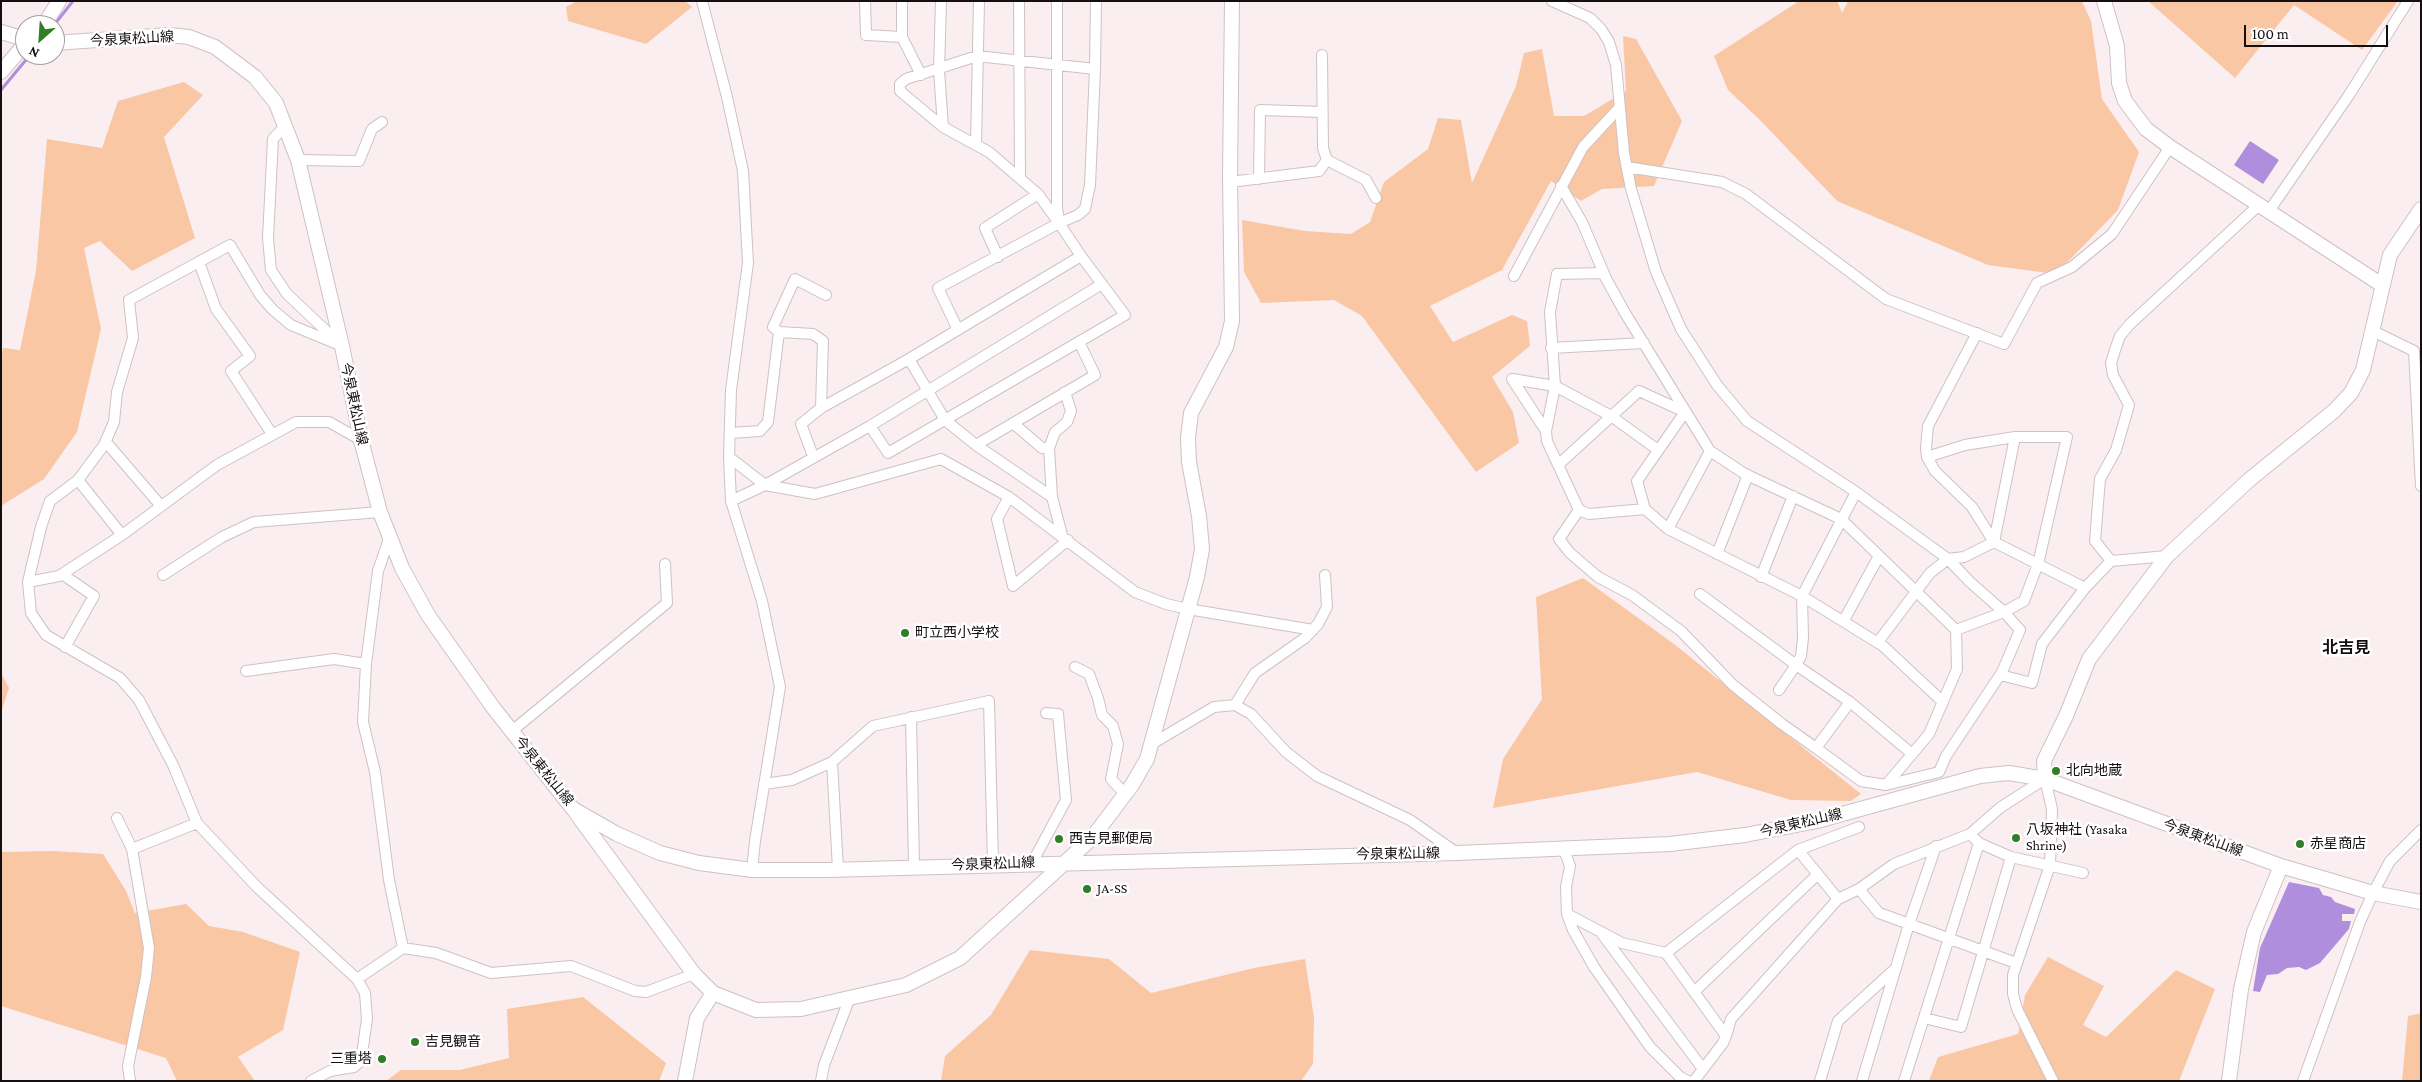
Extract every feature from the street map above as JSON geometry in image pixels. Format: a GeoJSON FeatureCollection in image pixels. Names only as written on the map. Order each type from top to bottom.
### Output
{"type":"FeatureCollection","features":[{"type":"Feature","properties":{"kind":"street"},"geometry":{"type":"LineString","coordinates":[[51,15],[60,1]]}},
{"type":"Feature","properties":{"kind":"street"},"geometry":{"type":"LineString","coordinates":[[702,1],[727,97],[742,171],[748,263],[731,390],[729,457],[731,501],[762,601],[780,687],[752,870]]}},
{"type":"Feature","properties":{"kind":"street"},"geometry":{"type":"LineString","coordinates":[[865,1],[866,35],[902,37]]}},
{"type":"Feature","properties":{"kind":"street"},"geometry":{"type":"LineString","coordinates":[[902,1],[902,37],[921,75]]}},
{"type":"Feature","properties":{"kind":"street"},"geometry":{"type":"LineString","coordinates":[[941,1],[939,70],[943,127]]}},
{"type":"Feature","properties":{"kind":"street"},"geometry":{"type":"LineString","coordinates":[[976,144],[979,1]]}},
{"type":"Feature","properties":{"kind":"street"},"geometry":{"type":"LineString","coordinates":[[1019,1],[1020,178]]}},
{"type":"Feature","properties":{"kind":"street"},"geometry":{"type":"LineString","coordinates":[[1057,1],[1057,208],[1059,223]]}},
{"type":"Feature","properties":{"kind":"street"},"geometry":{"type":"LineString","coordinates":[[958,330],[938,288],[1059,223],[1078,216],[1085,208],[1090,185],[1096,1]]}},
{"type":"Feature","properties":{"kind":"street"},"geometry":{"type":"LineString","coordinates":[[573,809],[694,974],[713,993],[756,1010],[780,1011],[849,1000],[906,986],[960,958],[1068,862],[1092,838],[1125,794],[1147,759],[1197,577],[1202,549],[1199,516],[1189,462],[1188,438],[1191,413],[1226,347],[1232,321],[1230,182],[1232,1]]}},
{"type":"Feature","properties":{"kind":"street"},"geometry":{"type":"LineString","coordinates":[[1552,1],[1590,18],[1601,29],[1609,42],[1616,65],[1631,189],[1656,272],[1681,329],[1717,385],[1747,420],[1856,492],[1948,559],[1970,582],[2004,612],[2020,630],[2000,675],[1946,756],[1939,772]]}},
{"type":"Feature","properties":{"kind":"street"},"geometry":{"type":"LineString","coordinates":[[2104,1],[2117,46],[2119,84],[2125,100],[2146,128],[2170,147],[2382,285]]}},
{"type":"Feature","properties":{"kind":"street"},"geometry":{"type":"LineString","coordinates":[[2111,562],[2095,541],[2100,479],[2116,450],[2130,405],[2113,375],[2112,363],[2120,336],[2264,208],[2349,95],[2408,1]]}},
{"type":"Feature","properties":{"kind":"street"},"geometry":{"type":"LineString","coordinates":[[1,32],[15,36]]}},
{"type":"Feature","properties":{"kind":"street","name":"今泉東松山線"},"geometry":{"type":"LineString","coordinates":[[65,42],[169,35],[188,37],[215,48],[255,77],[276,103],[298,160],[342,346],[361,440],[389,539],[428,615],[512,731],[573,809],[617,834],[660,853],[699,863],[752,870],[838,870],[914,866],[1457,853],[1563,847],[1670,844],[1746,835],[1817,821],[1980,776],[2009,773],[2044,779],[2281,866],[2373,893],[2421,902]]}},
{"type":"Feature","properties":{"kind":"street"},"geometry":{"type":"LineString","coordinates":[[1322,55],[1323,148],[1327,160],[1366,180],[1376,198]]}},
{"type":"Feature","properties":{"kind":"street"},"geometry":{"type":"LineString","coordinates":[[1,72],[15,56]]}},
{"type":"Feature","properties":{"kind":"street"},"geometry":{"type":"LineString","coordinates":[[870,426],[888,453],[1125,315],[1038,194],[989,152],[943,127],[900,91],[900,84],[906,79],[978,56],[1095,69]]}},
{"type":"Feature","properties":{"kind":"street"},"geometry":{"type":"LineString","coordinates":[[1514,276],[1583,147],[1620,107]]}},
{"type":"Feature","properties":{"kind":"street"},"geometry":{"type":"LineString","coordinates":[[1259,178],[1260,110],[1322,112]]}},
{"type":"Feature","properties":{"kind":"street"},"geometry":{"type":"LineString","coordinates":[[298,160],[359,161],[372,129],[382,122]]}},
{"type":"Feature","properties":{"kind":"street"},"geometry":{"type":"LineString","coordinates":[[285,126],[273,139],[268,238],[271,270],[287,294],[342,346]]}},
{"type":"Feature","properties":{"kind":"street"},"geometry":{"type":"LineString","coordinates":[[1627,167],[1722,182],[1746,194],[1886,299],[2004,344],[2037,283],[2072,266],[2112,234],[2170,147]]}},
{"type":"Feature","properties":{"kind":"street"},"geometry":{"type":"LineString","coordinates":[[1230,182],[1319,171],[1327,160]]}},
{"type":"Feature","properties":{"kind":"street"},"geometry":{"type":"LineString","coordinates":[[1561,186],[1582,222],[1604,276],[1710,451],[1748,475],[1841,519],[1956,630],[1957,669],[1929,734],[1911,753],[1886,785]]}},
{"type":"Feature","properties":{"kind":"street"},"geometry":{"type":"LineString","coordinates":[[998,257],[985,228],[1038,194]]}},
{"type":"Feature","properties":{"kind":"street"},"geometry":{"type":"LineString","coordinates":[[2053,1081],[2017,1008],[2013,994],[2013,975],[2016,963],[2050,865],[2052,809],[2044,779],[2044,761],[2066,716],[2089,659],[2167,556],[2249,480],[2334,411],[2351,393],[2363,370],[2390,256],[2421,209]]}},
{"type":"Feature","properties":{"kind":"street"},"geometry":{"type":"LineString","coordinates":[[311,1081],[330,1071],[354,1067],[361,1061],[366,1019],[365,993],[357,979],[257,886],[197,824],[173,765],[132,689],[120,678],[46,635],[31,613],[28,582],[41,526],[50,501],[78,480],[106,442],[114,422],[117,392],[133,338],[129,300],[230,245],[260,295],[273,310],[291,325],[342,346]]}},
{"type":"Feature","properties":{"kind":"street"},"geometry":{"type":"LineString","coordinates":[[813,456],[801,424],[821,408],[909,359],[1082,256]]}},
{"type":"Feature","properties":{"kind":"street"},"geometry":{"type":"LineString","coordinates":[[199,262],[216,309],[250,356],[231,371],[272,434]]}},
{"type":"Feature","properties":{"kind":"street"},"geometry":{"type":"LineString","coordinates":[[1604,276],[1603,273],[1557,274],[1550,312],[1555,386],[1546,431],[1546,442],[1579,510],[1589,514],[1646,509]]}},
{"type":"Feature","properties":{"kind":"street"},"geometry":{"type":"LineString","coordinates":[[821,408],[822,341],[813,334],[780,332],[773,327],[795,279],[826,296]]}},
{"type":"Feature","properties":{"kind":"street"},"geometry":{"type":"LineString","coordinates":[[731,501],[765,485],[813,456],[870,426],[1102,284]]}},
{"type":"Feature","properties":{"kind":"street"},"geometry":{"type":"LineString","coordinates":[[2373,331],[2414,351],[2421,486]]}},
{"type":"Feature","properties":{"kind":"street"},"geometry":{"type":"LineString","coordinates":[[730,433],[760,431],[768,422],[780,332]]}},
{"type":"Feature","properties":{"kind":"street"},"geometry":{"type":"LineString","coordinates":[[1977,333],[1928,426],[1927,457],[1935,471],[1972,507],[1994,542],[2085,588]]}},
{"type":"Feature","properties":{"kind":"street"},"geometry":{"type":"LineString","coordinates":[[976,445],[1095,375],[1080,342]]}},
{"type":"Feature","properties":{"kind":"street"},"geometry":{"type":"LineString","coordinates":[[1551,348],[1644,343]]}},
{"type":"Feature","properties":{"kind":"street"},"geometry":{"type":"LineString","coordinates":[[909,359],[945,420],[976,445],[1052,497]]}},
{"type":"Feature","properties":{"kind":"street"},"geometry":{"type":"LineString","coordinates":[[1546,431],[1512,379],[1555,386],[1611,416],[1658,450]]}},
{"type":"Feature","properties":{"kind":"street"},"geometry":{"type":"LineString","coordinates":[[1558,465],[1639,391],[1685,412]]}},
{"type":"Feature","properties":{"kind":"street"},"geometry":{"type":"LineString","coordinates":[[1065,538],[1052,497],[1049,448],[1055,432],[1067,422],[1071,411],[1066,392]]}},
{"type":"Feature","properties":{"kind":"street"},"geometry":{"type":"LineString","coordinates":[[1685,412],[1636,481],[1646,509],[1668,529],[1802,596],[1878,642],[1943,702]]}},
{"type":"Feature","properties":{"kind":"street"},"geometry":{"type":"LineString","coordinates":[[28,582],[62,574],[122,535],[217,465],[296,422],[329,422],[361,440]]}},
{"type":"Feature","properties":{"kind":"street"},"geometry":{"type":"LineString","coordinates":[[1014,424],[1042,448],[1049,448]]}},
{"type":"Feature","properties":{"kind":"street"},"geometry":{"type":"LineString","coordinates":[[1927,457],[1965,444],[2016,437],[2067,437],[2038,564],[2024,601],[2004,612],[1956,630]]}},
{"type":"Feature","properties":{"kind":"street"},"geometry":{"type":"LineString","coordinates":[[1994,542],[2016,437]]}},
{"type":"Feature","properties":{"kind":"street"},"geometry":{"type":"LineString","coordinates":[[106,442],[161,506]]}},
{"type":"Feature","properties":{"kind":"street"},"geometry":{"type":"LineString","coordinates":[[1668,529],[1710,451]]}},
{"type":"Feature","properties":{"kind":"street"},"geometry":{"type":"LineString","coordinates":[[729,457],[765,485],[815,494],[941,459],[1009,497],[1135,592],[1166,604],[1188,609],[1313,630]]}},
{"type":"Feature","properties":{"kind":"street"},"geometry":{"type":"LineString","coordinates":[[1718,554],[1748,475]]}},
{"type":"Feature","properties":{"kind":"street"},"geometry":{"type":"LineString","coordinates":[[78,480],[122,535]]}},
{"type":"Feature","properties":{"kind":"street"},"geometry":{"type":"LineString","coordinates":[[1779,690],[1801,656],[1803,638],[1802,596],[1856,492]]}},
{"type":"Feature","properties":{"kind":"street"},"geometry":{"type":"LineString","coordinates":[[1761,577],[1793,496]]}},
{"type":"Feature","properties":{"kind":"street"},"geometry":{"type":"LineString","coordinates":[[1009,497],[997,519],[1014,586],[1065,538]]}},
{"type":"Feature","properties":{"kind":"street"},"geometry":{"type":"LineString","coordinates":[[1579,510],[1559,539],[1570,553],[1598,577],[1632,595],[1681,631],[1733,685],[1782,724],[1861,781],[1886,785],[1939,772]]}},
{"type":"Feature","properties":{"kind":"street"},"geometry":{"type":"LineString","coordinates":[[163,575],[222,537],[254,522],[380,512]]}},
{"type":"Feature","properties":{"kind":"street"},"geometry":{"type":"LineString","coordinates":[[389,539],[378,572],[366,664],[363,722],[375,772],[389,880],[403,948]]}},
{"type":"Feature","properties":{"kind":"street"},"geometry":{"type":"LineString","coordinates":[[1878,642],[1930,573],[1948,559],[1964,557],[1994,542]]}},
{"type":"Feature","properties":{"kind":"street"},"geometry":{"type":"LineString","coordinates":[[1844,620],[1879,556]]}},
{"type":"Feature","properties":{"kind":"street"},"geometry":{"type":"LineString","coordinates":[[2000,675],[2032,683],[2042,644],[2085,588],[2111,562],[2167,556]]}},
{"type":"Feature","properties":{"kind":"street"},"geometry":{"type":"LineString","coordinates":[[512,731],[667,603],[665,564]]}},
{"type":"Feature","properties":{"kind":"street"},"geometry":{"type":"LineString","coordinates":[[62,574],[94,596],[66,647]]}},
{"type":"Feature","properties":{"kind":"street"},"geometry":{"type":"LineString","coordinates":[[1235,705],[1255,673],[1305,638],[1313,630],[1327,607],[1325,575]]}},
{"type":"Feature","properties":{"kind":"street"},"geometry":{"type":"LineString","coordinates":[[1700,594],[1796,665],[1850,702],[1911,753]]}},
{"type":"Feature","properties":{"kind":"street"},"geometry":{"type":"LineString","coordinates":[[246,671],[334,659],[366,664]]}},
{"type":"Feature","properties":{"kind":"street"},"geometry":{"type":"LineString","coordinates":[[1075,667],[1089,674],[1102,715],[1113,726],[1118,744],[1112,779],[1125,794]]}},
{"type":"Feature","properties":{"kind":"street"},"geometry":{"type":"LineString","coordinates":[[764,784],[792,780],[832,762],[873,726],[989,701],[993,864]]}},
{"type":"Feature","properties":{"kind":"street"},"geometry":{"type":"LineString","coordinates":[[1816,748],[1850,702]]}},
{"type":"Feature","properties":{"kind":"street"},"geometry":{"type":"LineString","coordinates":[[1150,746],[1214,707],[1235,705],[1251,714],[1286,752],[1317,776],[1410,820],[1457,853]]}},
{"type":"Feature","properties":{"kind":"street"},"geometry":{"type":"LineString","coordinates":[[1032,863],[1066,800],[1058,714],[1046,713]]}},
{"type":"Feature","properties":{"kind":"street"},"geometry":{"type":"LineString","coordinates":[[911,717],[914,866]]}},
{"type":"Feature","properties":{"kind":"street"},"geometry":{"type":"LineString","coordinates":[[832,762],[838,870]]}},
{"type":"Feature","properties":{"kind":"street"},"geometry":{"type":"LineString","coordinates":[[1939,772],[1950,784]]}},
{"type":"Feature","properties":{"kind":"street"},"geometry":{"type":"LineString","coordinates":[[1694,1081],[1723,1043],[1731,1019],[1838,899],[1859,889],[1894,864],[1970,834],[2001,806],[2044,779]]}},
{"type":"Feature","properties":{"kind":"street"},"geometry":{"type":"LineString","coordinates":[[116,818],[132,849],[149,948],[146,978],[128,1066],[130,1081]]}},
{"type":"Feature","properties":{"kind":"street"},"geometry":{"type":"LineString","coordinates":[[132,849],[197,824]]}},
{"type":"Feature","properties":{"kind":"street"},"geometry":{"type":"LineString","coordinates":[[1666,953],[1798,850],[1859,827]]}},
{"type":"Feature","properties":{"kind":"street"},"geometry":{"type":"LineString","coordinates":[[2303,1081],[2360,922],[2373,893],[2390,861],[2421,830]]}},
{"type":"Feature","properties":{"kind":"street"},"geometry":{"type":"LineString","coordinates":[[1970,834],[1979,843],[2011,857],[2083,873]]}},
{"type":"Feature","properties":{"kind":"street"},"geometry":{"type":"LineString","coordinates":[[1904,1081],[1979,843]]}},
{"type":"Feature","properties":{"kind":"street"},"geometry":{"type":"LineString","coordinates":[[1862,1081],[1909,924],[1936,846]]}},
{"type":"Feature","properties":{"kind":"street"},"geometry":{"type":"LineString","coordinates":[[1563,847],[1570,866],[1566,887],[1567,914],[1594,966],[1650,1047],[1680,1077],[1688,1081]]}},
{"type":"Feature","properties":{"kind":"street"},"geometry":{"type":"LineString","coordinates":[[1798,850],[1838,899]]}},
{"type":"Feature","properties":{"kind":"street"},"geometry":{"type":"LineString","coordinates":[[1924,1018],[1961,1026],[2011,857]]}},
{"type":"Feature","properties":{"kind":"street"},"geometry":{"type":"LineString","coordinates":[[2229,1081],[2241,988],[2252,942],[2281,866]]}},
{"type":"Feature","properties":{"kind":"street"},"geometry":{"type":"LineString","coordinates":[[1694,992],[1817,875]]}},
{"type":"Feature","properties":{"kind":"street"},"geometry":{"type":"LineString","coordinates":[[1859,889],[1879,913],[2016,963]]}},
{"type":"Feature","properties":{"kind":"street"},"geometry":{"type":"LineString","coordinates":[[1567,914],[1622,943],[1666,953],[1726,1036]]}},
{"type":"Feature","properties":{"kind":"street"},"geometry":{"type":"LineString","coordinates":[[1600,932],[1703,1070]]}},
{"type":"Feature","properties":{"kind":"street"},"geometry":{"type":"LineString","coordinates":[[357,979],[403,948],[436,953],[491,973],[570,966],[635,991],[646,992],[694,974]]}},
{"type":"Feature","properties":{"kind":"street"},"geometry":{"type":"LineString","coordinates":[[1820,1081],[1838,1021],[1897,967]]}},
{"type":"Feature","properties":{"kind":"street"},"geometry":{"type":"LineString","coordinates":[[685,1081],[697,1018],[713,993]]}},
{"type":"Feature","properties":{"kind":"street"},"geometry":{"type":"LineString","coordinates":[[821,1081],[824,1065],[849,1000]]}},
{"type":"Feature","properties":{"kind":"shaded area"},"geometry":{"type":"Polygon","coordinates":[[[577,1],[685,1],[692,7],[646,44],[568,21],[566,7],[577,1]]]}},
{"type":"Feature","properties":{"kind":"shaded area"},"geometry":{"type":"Polygon","coordinates":[[[1799,1],[1837,1],[1842,13],[1848,1],[2082,1],[2091,21],[2102,99],[2139,152],[2118,210],[2056,274],[1988,265],[1837,201],[1759,119],[1728,90],[1714,56],[1799,1]]]}},
{"type":"Feature","properties":{"kind":"shaded area"},"geometry":{"type":"Polygon","coordinates":[[[2148,1],[2398,1],[2362,50],[2294,5],[2235,78],[2148,1]]]}},
{"type":"Feature","properties":{"kind":"shaded area"},"geometry":{"type":"Polygon","coordinates":[[[1623,36],[1636,39],[1682,121],[1654,186],[1602,189],[1581,201],[1551,181],[1502,270],[1430,306],[1453,342],[1512,315],[1527,321],[1530,346],[1492,377],[1513,412],[1519,443],[1476,472],[1362,316],[1334,300],[1261,303],[1244,272],[1242,220],[1305,231],[1351,234],[1370,222],[1384,182],[1428,149],[1438,118],[1461,120],[1472,183],[1516,86],[1524,53],[1542,49],[1554,116],[1584,116],[1626,91],[1623,36]]]}},
{"type":"Feature","properties":{"kind":"shaded area"},"geometry":{"type":"Polygon","coordinates":[[[184,82],[203,95],[164,137],[195,238],[132,271],[100,241],[84,248],[101,329],[77,432],[44,479],[1,506],[1,358],[3,348],[20,350],[36,271],[47,139],[102,148],[118,101],[184,82]]]}},
{"type":"Feature","properties":{"kind":"shaded area"},"geometry":{"type":"Polygon","coordinates":[[[2250,141],[2279,160],[2263,184],[2234,165],[2250,141]]]}},
{"type":"Feature","properties":{"kind":"shaded area"},"geometry":{"type":"Polygon","coordinates":[[[1583,578],[1674,644],[1861,794],[1851,801],[1791,800],[1697,772],[1493,808],[1503,759],[1542,699],[1536,597],[1583,578]]]}},
{"type":"Feature","properties":{"kind":"shaded area"},"geometry":{"type":"Polygon","coordinates":[[[1,673],[9,688],[1,713],[1,673]]]}},
{"type":"Feature","properties":{"kind":"shaded area"},"geometry":{"type":"Polygon","coordinates":[[[53,851],[103,854],[126,891],[135,913],[186,904],[209,926],[243,932],[300,952],[283,1030],[238,1057],[255,1081],[177,1081],[166,1058],[1,1006],[1,852],[53,851]]]}},
{"type":"Feature","properties":{"kind":"shaded area"},"geometry":{"type":"Polygon","coordinates":[[[2289,882],[2319,888],[2323,895],[2331,897],[2335,902],[2355,909],[2354,914],[2342,914],[2342,921],[2351,921],[2349,929],[2320,963],[2306,970],[2299,967],[2287,968],[2278,974],[2267,975],[2260,992],[2253,991],[2260,948],[2289,882]]]}},
{"type":"Feature","properties":{"kind":"shaded area"},"geometry":{"type":"Polygon","coordinates":[[[1030,950],[1109,959],[1151,993],[1254,968],[1305,959],[1314,1018],[1313,1064],[1301,1081],[941,1081],[945,1056],[991,1015],[1030,950]]]}},
{"type":"Feature","properties":{"kind":"shaded area"},"geometry":{"type":"Polygon","coordinates":[[[2048,957],[2104,986],[2083,1025],[2106,1037],[2176,970],[2215,989],[2179,1081],[1929,1081],[1938,1057],[2018,1034],[2025,995],[2048,957]]]}},
{"type":"Feature","properties":{"kind":"shaded area"},"geometry":{"type":"Polygon","coordinates":[[[583,997],[666,1063],[659,1081],[386,1081],[401,1070],[460,1070],[509,1058],[507,1009],[583,997]]]}},
{"type":"Feature","properties":{"kind":"shaded area"},"geometry":{"type":"Polygon","coordinates":[[[2421,1013],[2421,1081],[2402,1081],[2408,1016],[2421,1013]]]}},
{"type":"Feature","properties":{"kind":"waterway"},"geometry":{"type":"LineString","coordinates":[[62,15],[73,1]]}},
{"type":"Feature","properties":{"kind":"waterway"},"geometry":{"type":"LineString","coordinates":[[1,90],[22,65]]}},
{"type":"Feature","properties":{"kind":"place","name":"町立西小学校"},"geometry":{"type":"Point","coordinates":[905,633]}},
{"type":"Feature","properties":{"kind":"place","name":"北向地蔵"},"geometry":{"type":"Point","coordinates":[2056,771]}},
{"type":"Feature","properties":{"kind":"place","name":"八坂神社 (Yasaka Shrine)"},"geometry":{"type":"Point","coordinates":[2016,838]}},
{"type":"Feature","properties":{"kind":"place","name":"西吉見郵便局"},"geometry":{"type":"Point","coordinates":[1059,839]}},
{"type":"Feature","properties":{"kind":"place","name":"赤星商店"},"geometry":{"type":"Point","coordinates":[2300,844]}},
{"type":"Feature","properties":{"kind":"place","name":"JA-SS"},"geometry":{"type":"Point","coordinates":[1087,889]}},
{"type":"Feature","properties":{"kind":"place","name":"吉見観音"},"geometry":{"type":"Point","coordinates":[415,1042]}},
{"type":"Feature","properties":{"kind":"place","name":"三重塔"},"geometry":{"type":"Point","coordinates":[382,1059]}},
{"type":"Feature","properties":{"kind":"district","name":"北吉見"},"geometry":{"type":"Point","coordinates":[2346,648]}}]}
